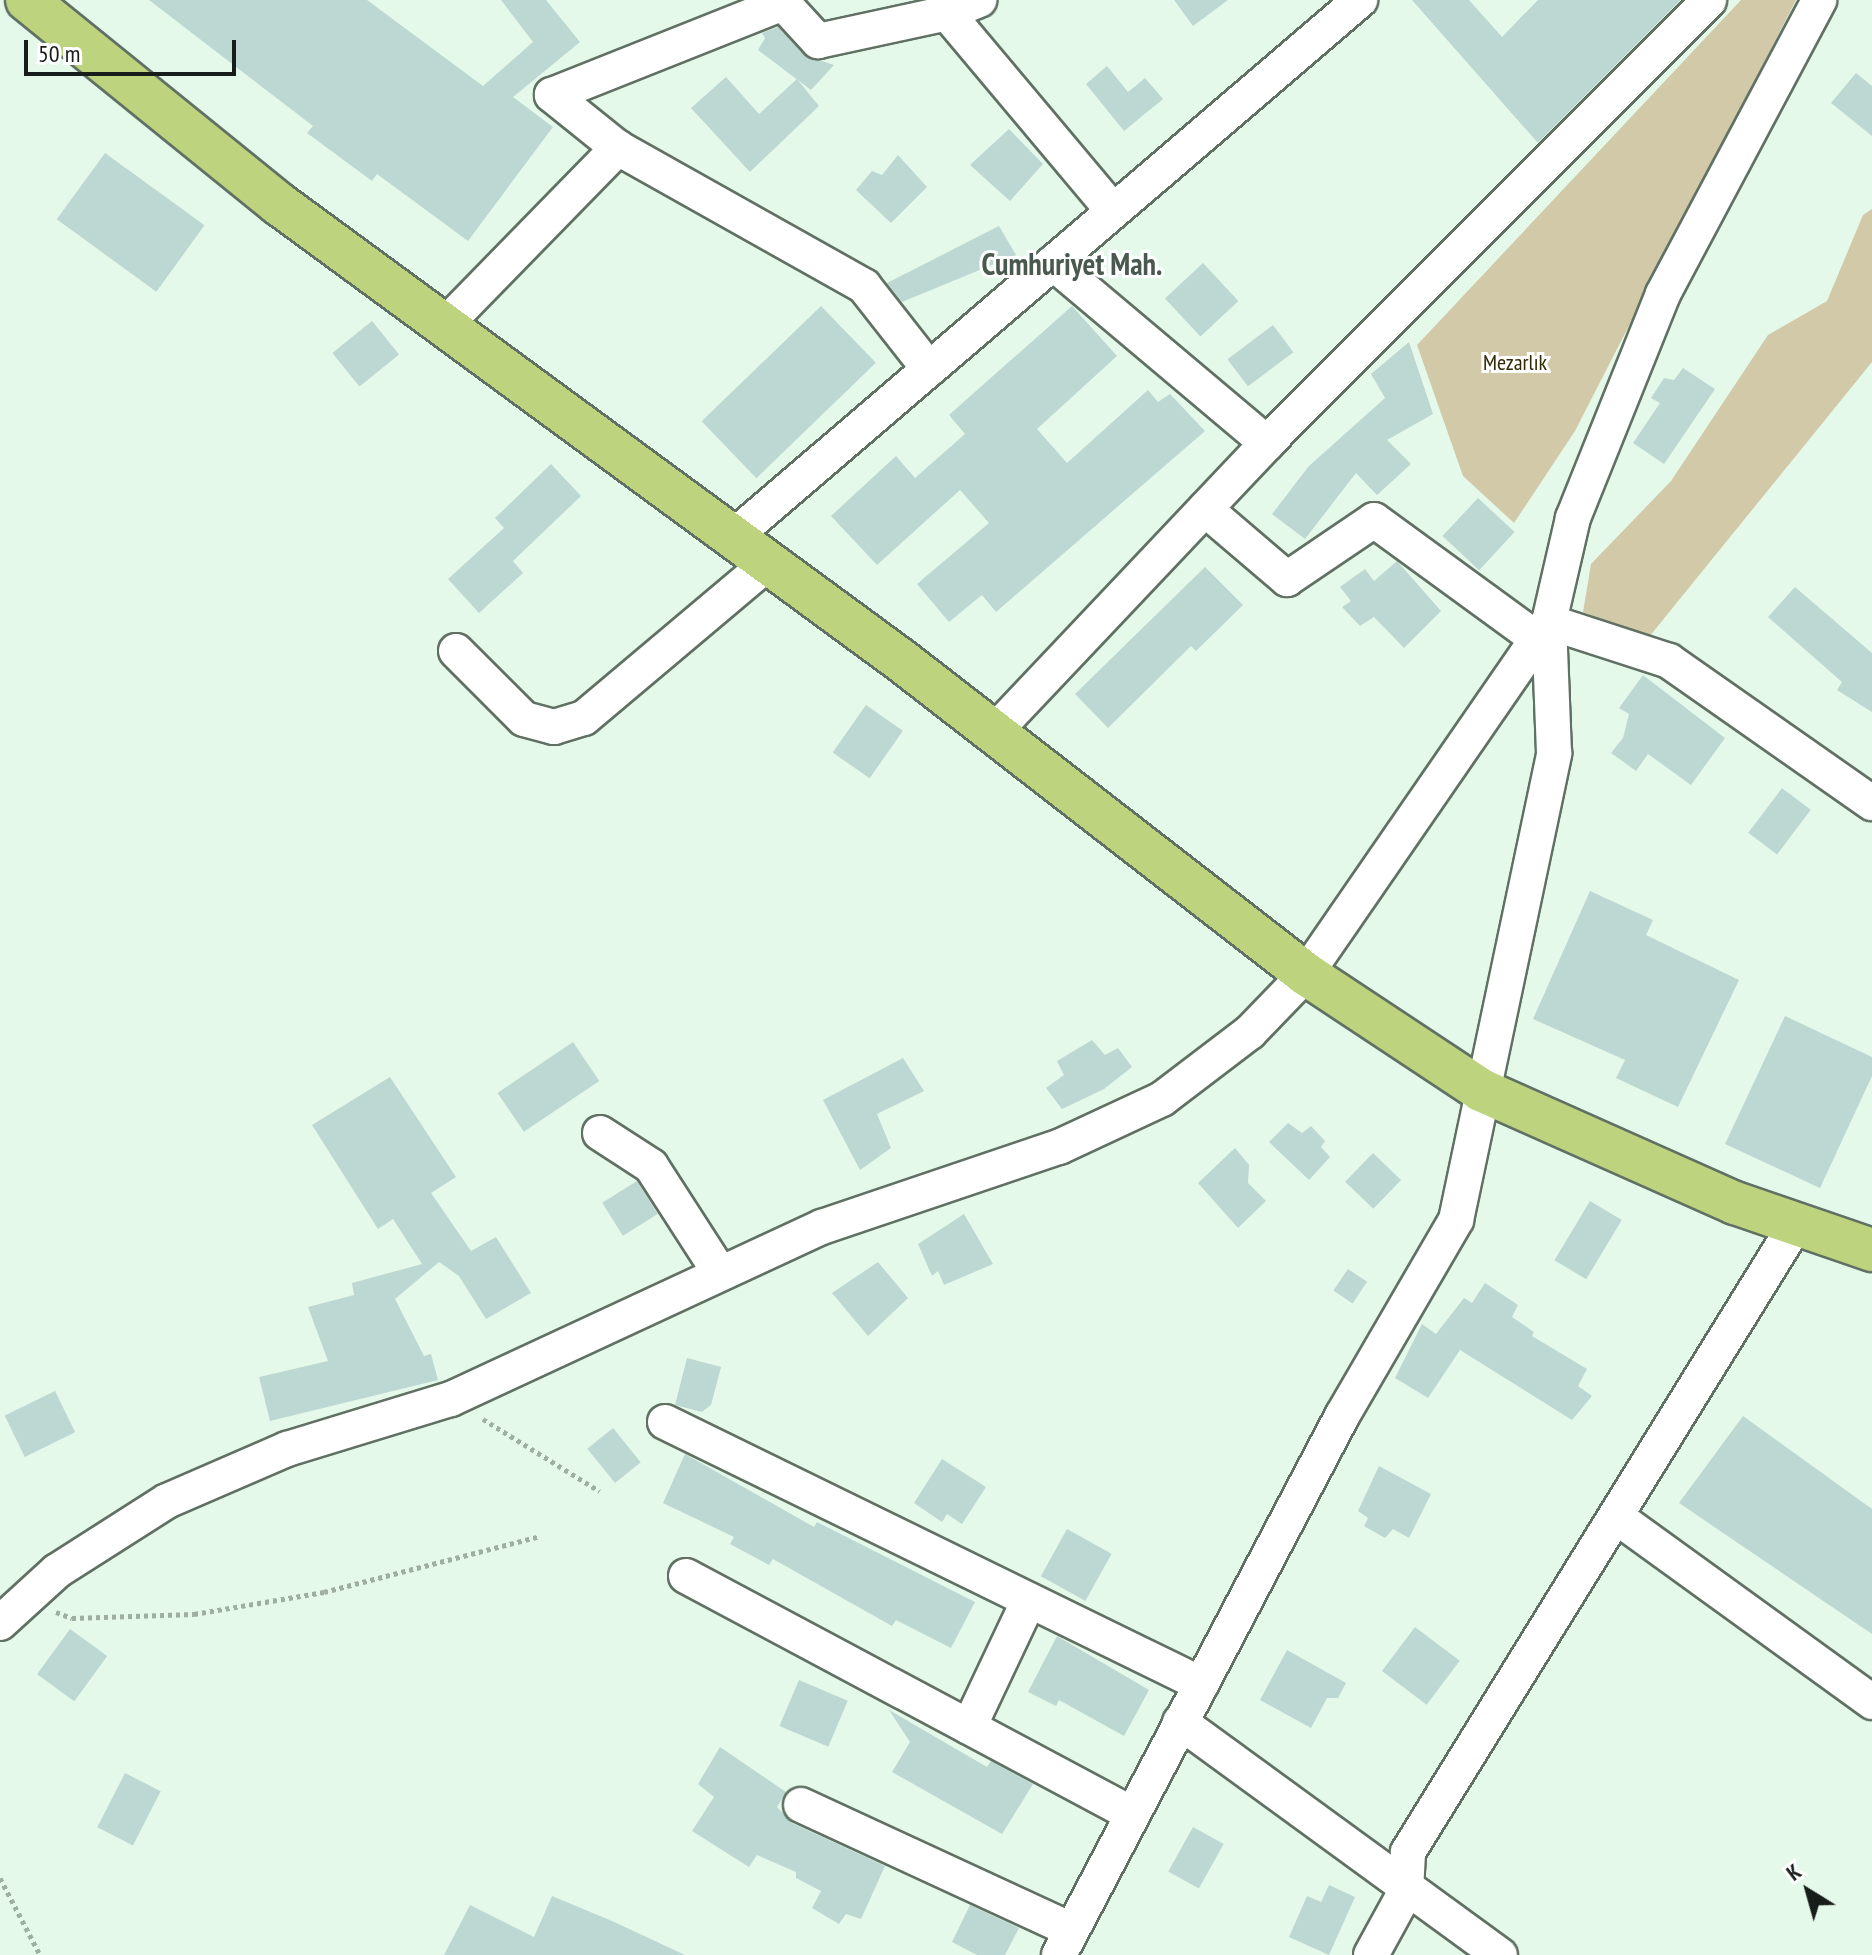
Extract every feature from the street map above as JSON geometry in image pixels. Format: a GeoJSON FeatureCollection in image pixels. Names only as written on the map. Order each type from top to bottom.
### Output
{"type":"FeatureCollection","features":[{"type":"Feature","properties":{"kind":"main road"},"geometry":{"type":"LineString","coordinates":[[27,0],[279,204],[994,732],[1306,974],[1481,1090],[1735,1203],[1872,1250]]}},
{"type":"Feature","properties":{"kind":"street"},"geometry":{"type":"LineString","coordinates":[[929,369],[864,286],[618,148],[552,95],[783,3],[818,41],[947,13],[979,0]]}},
{"type":"Feature","properties":{"kind":"street"},"geometry":{"type":"LineString","coordinates":[[733,537],[1360,0]]}},
{"type":"Feature","properties":{"kind":"street"},"geometry":{"type":"LineString","coordinates":[[994,732],[1267,443],[1709,0]]}},
{"type":"Feature","properties":{"kind":"street"},"geometry":{"type":"LineString","coordinates":[[0,1623],[57,1571],[167,1501],[287,1449],[451,1399],[822,1227],[1059,1147],[1162,1099],[1250,1032],[1306,974],[1543,631],[1573,518],[1663,294],[1819,0]]}},
{"type":"Feature","properties":{"kind":"street"},"geometry":{"type":"LineString","coordinates":[[947,13],[1113,211]]}},
{"type":"Feature","properties":{"kind":"street"},"geometry":{"type":"LineString","coordinates":[[445,325],[618,148]]}},
{"type":"Feature","properties":{"kind":"street"},"geometry":{"type":"LineString","coordinates":[[1053,263],[1267,443]]}},
{"type":"Feature","properties":{"kind":"street"},"geometry":{"type":"LineString","coordinates":[[1205,509],[1287,579],[1374,520],[1543,631],[1669,661],[1872,803]]}},
{"type":"Feature","properties":{"kind":"street"},"geometry":{"type":"LineString","coordinates":[[456,651],[524,719],[554,727],[584,718],[768,563]]}},
{"type":"Feature","properties":{"kind":"street"},"geometry":{"type":"LineString","coordinates":[[801,1805],[1065,1942],[1342,1416],[1456,1220],[1554,753],[1543,631]]}},
{"type":"Feature","properties":{"kind":"street"},"geometry":{"type":"LineString","coordinates":[[600,1133],[651,1166],[720,1273]]}},
{"type":"Feature","properties":{"kind":"street"},"geometry":{"type":"LineString","coordinates":[[1371,1955],[1406,1891],[1408,1852],[1618,1518],[1796,1224]]}},
{"type":"Feature","properties":{"kind":"street"},"geometry":{"type":"LineString","coordinates":[[665,1422],[1201,1684]]}},
{"type":"Feature","properties":{"kind":"street"},"geometry":{"type":"LineString","coordinates":[[1618,1518],[1872,1702]]}},
{"type":"Feature","properties":{"kind":"street"},"geometry":{"type":"LineString","coordinates":[[686,1576],[1132,1814]]}},
{"type":"Feature","properties":{"kind":"street"},"geometry":{"type":"LineString","coordinates":[[969,1727],[1029,1600]]}},
{"type":"Feature","properties":{"kind":"street"},"geometry":{"type":"LineString","coordinates":[[1180,1722],[1406,1891],[1500,1955]]}},
{"type":"Feature","properties":{"kind":"path"},"geometry":{"type":"LineString","coordinates":[[451,1399],[599,1491]]}},
{"type":"Feature","properties":{"kind":"path"},"geometry":{"type":"LineString","coordinates":[[25,1600],[72,1618],[194,1614],[324,1592],[540,1536]]}},
{"type":"Feature","properties":{"kind":"path"},"geometry":{"type":"LineString","coordinates":[[0,1878],[40,1955]]}},
{"type":"Feature","properties":{"kind":"green space","name":"Mezarlık"},"geometry":{"type":"Polygon","coordinates":[[[1741,0],[1796,0],[1575,431],[1514,523],[1463,476],[1417,345],[1741,0]]]}},
{"type":"Feature","properties":{"kind":"green space"},"geometry":{"type":"Polygon","coordinates":[[[1872,209],[1872,362],[1649,637],[1583,612],[1591,564],[1671,481],[1768,335],[1827,301],[1863,215],[1872,209]]]}},
{"type":"Feature","properties":{"kind":"building"},"geometry":{"type":"Polygon","coordinates":[[[149,0],[367,0],[483,86],[533,42],[501,0],[546,0],[580,42],[513,97],[553,127],[468,241],[377,174],[372,181],[307,133],[313,126],[149,0]]]}},
{"type":"Feature","properties":{"kind":"building"},"geometry":{"type":"Polygon","coordinates":[[[1174,0],[1228,0],[1193,26],[1174,0]]]}},
{"type":"Feature","properties":{"kind":"building"},"geometry":{"type":"Polygon","coordinates":[[[1412,0],[1469,0],[1502,37],[1538,0],[1681,0],[1538,143],[1412,0]]]}},
{"type":"Feature","properties":{"kind":"building"},"geometry":{"type":"Polygon","coordinates":[[[778,27],[804,55],[834,65],[811,90],[758,50],[765,38],[762,33],[778,27]]]}},
{"type":"Feature","properties":{"kind":"building"},"geometry":{"type":"Polygon","coordinates":[[[1107,66],[1128,92],[1145,78],[1163,99],[1124,131],[1086,84],[1107,66]]]}},
{"type":"Feature","properties":{"kind":"building"},"geometry":{"type":"Polygon","coordinates":[[[1856,73],[1872,86],[1872,136],[1831,103],[1856,73]]]}},
{"type":"Feature","properties":{"kind":"building"},"geometry":{"type":"Polygon","coordinates":[[[726,77],[759,114],[797,79],[819,106],[750,172],[691,108],[726,77]]]}},
{"type":"Feature","properties":{"kind":"building"},"geometry":{"type":"Polygon","coordinates":[[[1009,129],[1043,164],[1010,201],[970,165],[1009,129]]]}},
{"type":"Feature","properties":{"kind":"building"},"geometry":{"type":"Polygon","coordinates":[[[105,153],[205,225],[156,292],[57,219],[105,153]]]}},
{"type":"Feature","properties":{"kind":"building"},"geometry":{"type":"Polygon","coordinates":[[[898,155],[927,187],[891,223],[856,190],[872,171],[882,175],[898,155]]]}},
{"type":"Feature","properties":{"kind":"building"},"geometry":{"type":"Polygon","coordinates":[[[999,226],[1016,255],[902,302],[887,283],[999,226]]]}},
{"type":"Feature","properties":{"kind":"building"},"geometry":{"type":"Polygon","coordinates":[[[1203,263],[1238,301],[1200,336],[1165,298],[1203,263]]]}},
{"type":"Feature","properties":{"kind":"building"},"geometry":{"type":"Polygon","coordinates":[[[821,306],[876,363],[756,478],[702,421],[821,306]]]}},
{"type":"Feature","properties":{"kind":"building"},"geometry":{"type":"Polygon","coordinates":[[[1072,306],[1117,356],[1037,429],[1067,463],[1148,390],[1158,402],[1170,394],[1205,431],[996,612],[982,595],[949,622],[917,584],[989,523],[960,490],[877,565],[831,516],[896,456],[915,478],[965,434],[949,415],[1072,306]]]}},
{"type":"Feature","properties":{"kind":"building"},"geometry":{"type":"Polygon","coordinates":[[[372,321],[399,354],[359,387],[332,353],[372,321]]]}},
{"type":"Feature","properties":{"kind":"building"},"geometry":{"type":"Polygon","coordinates":[[[1273,325],[1293,352],[1248,386],[1227,359],[1273,325]]]}},
{"type":"Feature","properties":{"kind":"building"},"geometry":{"type":"Polygon","coordinates":[[[1409,342],[1433,414],[1387,440],[1411,464],[1377,495],[1356,473],[1305,539],[1272,514],[1309,466],[1385,398],[1371,374],[1409,342]]]}},
{"type":"Feature","properties":{"kind":"building"},"geometry":{"type":"Polygon","coordinates":[[[1683,368],[1715,389],[1664,464],[1633,443],[1660,403],[1651,398],[1664,378],[1674,380],[1683,368]]]}},
{"type":"Feature","properties":{"kind":"building"},"geometry":{"type":"Polygon","coordinates":[[[551,464],[581,496],[513,561],[523,573],[479,613],[448,579],[504,528],[495,518],[551,464]]]}},
{"type":"Feature","properties":{"kind":"building"},"geometry":{"type":"Polygon","coordinates":[[[1478,498],[1515,532],[1479,570],[1443,536],[1478,498]]]}},
{"type":"Feature","properties":{"kind":"building"},"geometry":{"type":"Polygon","coordinates":[[[1397,561],[1441,611],[1404,648],[1374,617],[1360,626],[1342,607],[1351,601],[1340,587],[1365,569],[1374,581],[1397,561]]]}},
{"type":"Feature","properties":{"kind":"building"},"geometry":{"type":"Polygon","coordinates":[[[1205,567],[1243,605],[1196,651],[1191,646],[1108,728],[1075,694],[1205,567]]]}},
{"type":"Feature","properties":{"kind":"building"},"geometry":{"type":"Polygon","coordinates":[[[1795,587],[1872,653],[1872,712],[1837,690],[1842,682],[1768,617],[1795,587]]]}},
{"type":"Feature","properties":{"kind":"building"},"geometry":{"type":"Polygon","coordinates":[[[1643,675],[1725,738],[1691,785],[1648,754],[1636,771],[1611,753],[1623,738],[1629,714],[1619,708],[1643,675]]]}},
{"type":"Feature","properties":{"kind":"building"},"geometry":{"type":"Polygon","coordinates":[[[866,705],[903,731],[870,778],[833,753],[866,705]]]}},
{"type":"Feature","properties":{"kind":"building"},"geometry":{"type":"Polygon","coordinates":[[[1782,788],[1811,810],[1777,854],[1748,833],[1782,788]]]}},
{"type":"Feature","properties":{"kind":"building"},"geometry":{"type":"Polygon","coordinates":[[[1590,891],[1653,920],[1646,935],[1739,980],[1678,1107],[1616,1078],[1625,1060],[1533,1019],[1590,891]]]}},
{"type":"Feature","properties":{"kind":"building"},"geometry":{"type":"Polygon","coordinates":[[[1785,1016],[1872,1057],[1872,1076],[1820,1188],[1725,1144],[1785,1016]]]}},
{"type":"Feature","properties":{"kind":"building"},"geometry":{"type":"Polygon","coordinates":[[[1092,1040],[1105,1055],[1118,1048],[1132,1067],[1104,1089],[1062,1109],[1046,1088],[1064,1075],[1057,1061],[1092,1040]]]}},
{"type":"Feature","properties":{"kind":"building"},"geometry":{"type":"Polygon","coordinates":[[[573,1042],[599,1081],[524,1132],[498,1093],[573,1042]]]}},
{"type":"Feature","properties":{"kind":"building"},"geometry":{"type":"Polygon","coordinates":[[[903,1058],[924,1091],[877,1114],[891,1148],[860,1170],[823,1100],[903,1058]]]}},
{"type":"Feature","properties":{"kind":"building"},"geometry":{"type":"Polygon","coordinates":[[[390,1077],[456,1177],[431,1193],[471,1251],[496,1237],[531,1293],[486,1319],[459,1276],[439,1262],[395,1299],[424,1356],[431,1354],[438,1380],[270,1421],[259,1377],[328,1361],[308,1307],[354,1295],[352,1283],[422,1264],[393,1219],[378,1229],[312,1125],[390,1077]]]}},
{"type":"Feature","properties":{"kind":"building"},"geometry":{"type":"Polygon","coordinates":[[[1288,1123],[1302,1133],[1311,1126],[1325,1141],[1321,1147],[1330,1157],[1309,1180],[1269,1142],[1288,1123]]]}},
{"type":"Feature","properties":{"kind":"building"},"geometry":{"type":"Polygon","coordinates":[[[1235,1148],[1249,1165],[1248,1183],[1266,1201],[1238,1228],[1198,1183],[1235,1148]]]}},
{"type":"Feature","properties":{"kind":"building"},"geometry":{"type":"Polygon","coordinates":[[[1373,1153],[1401,1180],[1373,1209],[1345,1182],[1373,1153]]]}},
{"type":"Feature","properties":{"kind":"building"},"geometry":{"type":"Polygon","coordinates":[[[637,1181],[658,1214],[623,1236],[602,1203],[637,1181]]]}},
{"type":"Feature","properties":{"kind":"building"},"geometry":{"type":"Polygon","coordinates":[[[1590,1201],[1622,1220],[1586,1279],[1554,1260],[1590,1201]]]}},
{"type":"Feature","properties":{"kind":"building"},"geometry":{"type":"Polygon","coordinates":[[[964,1214],[993,1264],[944,1285],[938,1271],[932,1276],[918,1244],[964,1214]]]}},
{"type":"Feature","properties":{"kind":"building"},"geometry":{"type":"Polygon","coordinates":[[[878,1262],[908,1298],[868,1336],[832,1293],[878,1262]]]}},
{"type":"Feature","properties":{"kind":"building"},"geometry":{"type":"Polygon","coordinates":[[[1348,1269],[1367,1282],[1353,1303],[1333,1291],[1348,1269]]]}},
{"type":"Feature","properties":{"kind":"building"},"geometry":{"type":"Polygon","coordinates":[[[1485,1283],[1518,1305],[1512,1317],[1534,1332],[1532,1336],[1587,1369],[1578,1386],[1592,1396],[1572,1420],[1460,1350],[1428,1398],[1395,1378],[1422,1324],[1436,1334],[1464,1298],[1472,1303],[1485,1283]]]}},
{"type":"Feature","properties":{"kind":"building"},"geometry":{"type":"Polygon","coordinates":[[[687,1358],[721,1367],[711,1405],[702,1412],[675,1405],[687,1358]]]}},
{"type":"Feature","properties":{"kind":"building"},"geometry":{"type":"Polygon","coordinates":[[[55,1391],[75,1432],[25,1457],[5,1416],[55,1391]]]}},
{"type":"Feature","properties":{"kind":"building"},"geometry":{"type":"Polygon","coordinates":[[[1743,1416],[1872,1509],[1872,1634],[1679,1503],[1743,1416]]]}},
{"type":"Feature","properties":{"kind":"building"},"geometry":{"type":"Polygon","coordinates":[[[613,1428],[641,1462],[615,1483],[587,1449],[613,1428]]]}},
{"type":"Feature","properties":{"kind":"building"},"geometry":{"type":"Polygon","coordinates":[[[685,1454],[814,1527],[817,1522],[975,1602],[951,1648],[896,1620],[892,1626],[773,1559],[769,1565],[730,1544],[734,1537],[663,1503],[685,1454]]]}},
{"type":"Feature","properties":{"kind":"building"},"geometry":{"type":"Polygon","coordinates":[[[942,1459],[986,1487],[962,1524],[947,1514],[942,1522],[914,1503],[942,1459]]]}},
{"type":"Feature","properties":{"kind":"building"},"geometry":{"type":"Polygon","coordinates":[[[1379,1466],[1431,1494],[1409,1538],[1393,1529],[1385,1538],[1364,1526],[1368,1518],[1358,1511],[1379,1466]]]}},
{"type":"Feature","properties":{"kind":"building"},"geometry":{"type":"Polygon","coordinates":[[[1067,1529],[1112,1554],[1085,1601],[1041,1576],[1067,1529]]]}},
{"type":"Feature","properties":{"kind":"building"},"geometry":{"type":"Polygon","coordinates":[[[1415,1627],[1460,1661],[1427,1705],[1382,1671],[1415,1627]]]}},
{"type":"Feature","properties":{"kind":"building"},"geometry":{"type":"Polygon","coordinates":[[[70,1629],[107,1656],[74,1701],[37,1674],[70,1629]]]}},
{"type":"Feature","properties":{"kind":"building"},"geometry":{"type":"Polygon","coordinates":[[[1057,1636],[1149,1690],[1124,1736],[1059,1700],[1056,1706],[1028,1692],[1057,1636]]]}},
{"type":"Feature","properties":{"kind":"building"},"geometry":{"type":"Polygon","coordinates":[[[1287,1650],[1346,1683],[1338,1698],[1327,1698],[1311,1728],[1260,1700],[1287,1650]]]}},
{"type":"Feature","properties":{"kind":"building"},"geometry":{"type":"Polygon","coordinates":[[[799,1680],[848,1701],[828,1747],[779,1726],[799,1680]]]}},
{"type":"Feature","properties":{"kind":"building"},"geometry":{"type":"Polygon","coordinates":[[[889,1710],[987,1767],[991,1761],[1033,1784],[1002,1834],[892,1772],[910,1742],[889,1710]]]}},
{"type":"Feature","properties":{"kind":"building"},"geometry":{"type":"Polygon","coordinates":[[[720,1747],[786,1792],[777,1807],[792,1823],[885,1866],[861,1919],[846,1914],[839,1924],[812,1908],[821,1891],[796,1878],[796,1872],[757,1855],[749,1867],[692,1831],[714,1797],[698,1784],[720,1747]]]}},
{"type":"Feature","properties":{"kind":"building"},"geometry":{"type":"Polygon","coordinates":[[[125,1773],[161,1791],[133,1846],[97,1827],[125,1773]]]}},
{"type":"Feature","properties":{"kind":"building"},"geometry":{"type":"Polygon","coordinates":[[[1193,1827],[1224,1844],[1199,1889],[1168,1872],[1193,1827]]]}},
{"type":"Feature","properties":{"kind":"building"},"geometry":{"type":"Polygon","coordinates":[[[1329,1885],[1355,1897],[1329,1955],[1289,1937],[1307,1896],[1321,1902],[1329,1885]]]}},
{"type":"Feature","properties":{"kind":"building"},"geometry":{"type":"Polygon","coordinates":[[[552,1896],[685,1955],[444,1955],[470,1905],[534,1937],[552,1896]]]}},
{"type":"Feature","properties":{"kind":"building"},"geometry":{"type":"Polygon","coordinates":[[[970,1905],[1019,1928],[1005,1955],[977,1955],[952,1942],[970,1905]]]}},
{"type":"Feature","properties":{"kind":"district","name":"Cumhuriyet Mah."},"geometry":{"type":"Point","coordinates":[1072,264]}}]}
